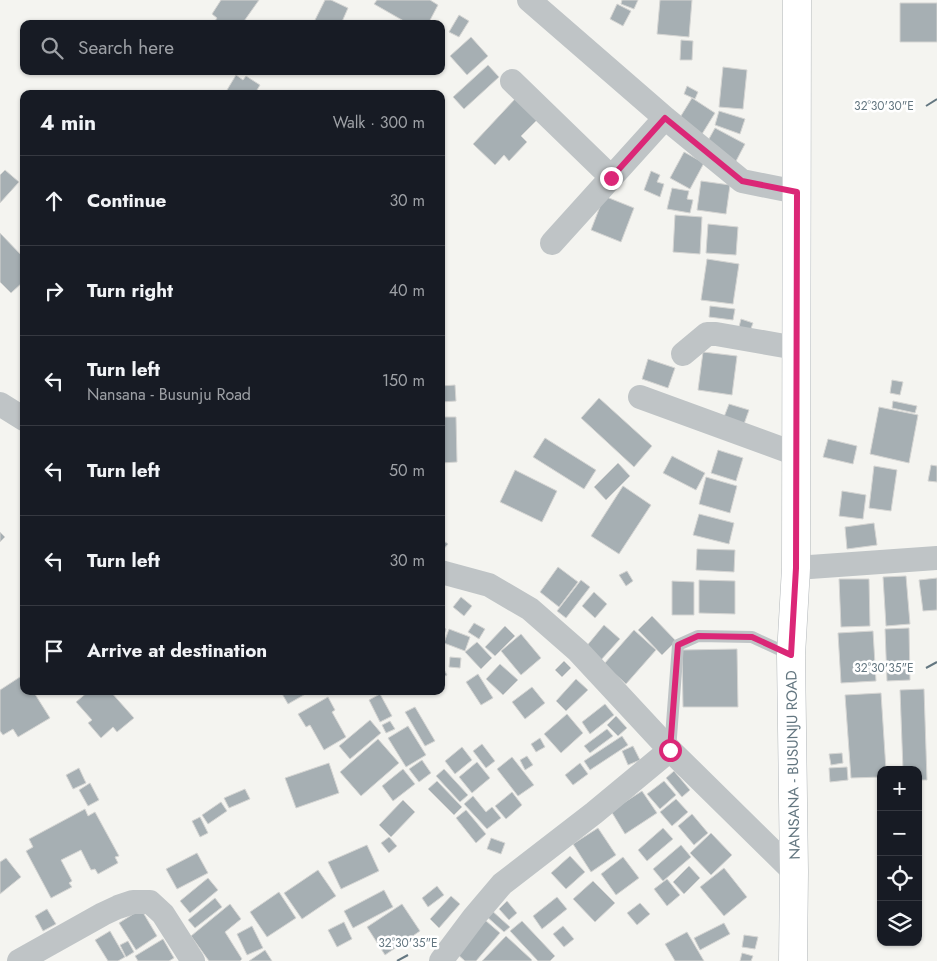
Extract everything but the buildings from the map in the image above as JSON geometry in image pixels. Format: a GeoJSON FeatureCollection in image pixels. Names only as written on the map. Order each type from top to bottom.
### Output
{"type":"FeatureCollection","features":[{"type":"Feature","properties":{"kind":"main road","name":"NANSANA - BUSUNJU ROAD"},"geometry":{"type":"LineString","coordinates":[[793,961],[794,872],[791,655],[796,568],[797,0]]}},
{"type":"Feature","properties":{"kind":"street"},"geometry":{"type":"LineString","coordinates":[[529,0],[665,118],[742,181],[797,192]]}},
{"type":"Feature","properties":{"kind":"street"},"geometry":{"type":"LineString","coordinates":[[512,81],[611,178]]}},
{"type":"Feature","properties":{"kind":"street"},"geometry":{"type":"LineString","coordinates":[[552,243],[665,118]]}},
{"type":"Feature","properties":{"kind":"street"},"geometry":{"type":"LineString","coordinates":[[683,354],[706,334],[716,334],[796,348]]}},
{"type":"Feature","properties":{"kind":"street"},"geometry":{"type":"LineString","coordinates":[[640,397],[796,454]]}},
{"type":"Feature","properties":{"kind":"street"},"geometry":{"type":"LineString","coordinates":[[0,404],[20,416]]}},
{"type":"Feature","properties":{"kind":"street"},"geometry":{"type":"LineString","coordinates":[[796,568],[937,558]]}},
{"type":"Feature","properties":{"kind":"street"},"geometry":{"type":"LineString","coordinates":[[445,573],[489,585],[530,609],[578,651],[670,750],[794,872]]}},
{"type":"Feature","properties":{"kind":"street"},"geometry":{"type":"LineString","coordinates":[[441,961],[502,884],[594,813],[670,750]]}},
{"type":"Feature","properties":{"kind":"street"},"geometry":{"type":"LineString","coordinates":[[19,961],[103,914],[132,902],[150,902],[163,914],[193,961]]}},
{"type":"Feature","properties":{"kind":"lane"},"geometry":{"type":"LineString","coordinates":[[670,750],[678,645],[698,636],[752,637],[791,655]]}},
{"type":"Feature","properties":{"kind":"route"},"geometry":{"type":"LineString","coordinates":[[611,178],[665,118],[742,181],[797,192],[796,568],[791,655],[752,637],[698,636],[678,645],[670,750]]}}]}
